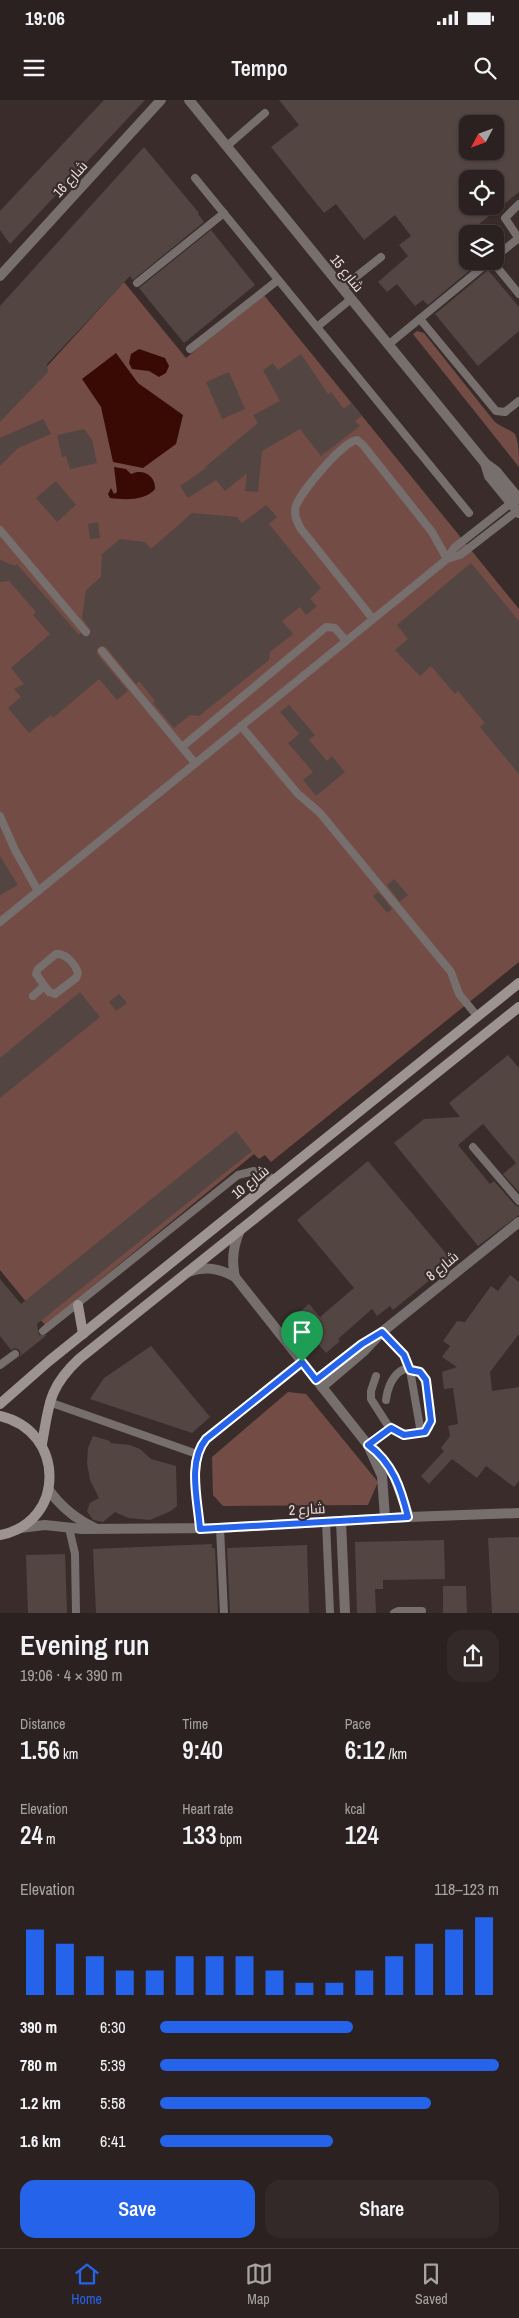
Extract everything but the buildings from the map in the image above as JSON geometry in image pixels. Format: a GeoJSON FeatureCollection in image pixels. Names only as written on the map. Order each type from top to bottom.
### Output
{"type":"FeatureCollection","features":[{"type":"Feature","properties":{"kind":"main road","name":"شارع 10"},"geometry":{"type":"LineString","coordinates":[[0,1404],[83,1334],[519,983]]}},
{"type":"Feature","properties":{"kind":"main road"},"geometry":{"type":"LineString","coordinates":[[42,1444],[49,1402],[59,1380],[79,1358],[519,1007]]}},
{"type":"Feature","properties":{"kind":"main road"},"geometry":{"type":"LineString","coordinates":[[78,1304],[83,1334]]}},
{"type":"Feature","properties":{"kind":"main road"},"geometry":{"type":"LineString","coordinates":[[0,1416],[9,1418],[28,1428],[42,1444],[50,1466],[48,1489],[38,1512],[20,1528],[2,1536]]}},
{"type":"Feature","properties":{"kind":"street","name":"شارع 16"},"geometry":{"type":"LineString","coordinates":[[0,276],[161,100]]}},
{"type":"Feature","properties":{"kind":"street","name":"شارع 15"},"geometry":{"type":"LineString","coordinates":[[189,100],[485,463],[489,476],[517,504]]}},
{"type":"Feature","properties":{"kind":"street","name":"شارع 8"},"geometry":{"type":"LineString","coordinates":[[319,1383],[363,1352],[382,1332],[519,1222]]}},
{"type":"Feature","properties":{"kind":"street"},"geometry":{"type":"LineString","coordinates":[[235,1277],[232,1258],[240,1230]]}},
{"type":"Feature","properties":{"kind":"street"},"geometry":{"type":"LineString","coordinates":[[188,1272],[197,1269],[217,1269],[235,1277],[368,1445],[382,1457],[394,1475],[408,1517]]}},
{"type":"Feature","properties":{"kind":"street"},"geometry":{"type":"LineString","coordinates":[[368,1445],[382,1476],[385,1518]]}},
{"type":"Feature","properties":{"kind":"street","name":"شارع 2"},"geometry":{"type":"LineString","coordinates":[[48,1489],[69,1513],[96,1528]]}},
{"type":"Feature","properties":{"kind":"street","name":"شارع 2"},"geometry":{"type":"LineString","coordinates":[[20,1528],[45,1525],[68,1528],[200,1529],[385,1518],[519,1513]]}},
{"type":"Feature","properties":{"kind":"street"},"geometry":{"type":"LineString","coordinates":[[341,1521],[345,1613]]}},
{"type":"Feature","properties":{"kind":"lane"},"geometry":{"type":"LineString","coordinates":[[227,146],[265,113]]}},
{"type":"Feature","properties":{"kind":"lane"},"geometry":{"type":"LineString","coordinates":[[195,178],[469,513]]}},
{"type":"Feature","properties":{"kind":"lane"},"geometry":{"type":"LineString","coordinates":[[504,250],[519,238],[505,218],[519,204]]}},
{"type":"Feature","properties":{"kind":"lane"},"geometry":{"type":"LineString","coordinates":[[137,283],[224,213]]}},
{"type":"Feature","properties":{"kind":"lane"},"geometry":{"type":"LineString","coordinates":[[342,288],[381,257]]}},
{"type":"Feature","properties":{"kind":"lane"},"geometry":{"type":"LineString","coordinates":[[388,345],[481,270]]}},
{"type":"Feature","properties":{"kind":"lane"},"geometry":{"type":"LineString","coordinates":[[499,270],[519,294]]}},
{"type":"Feature","properties":{"kind":"lane"},"geometry":{"type":"LineString","coordinates":[[190,349],[278,280]]}},
{"type":"Feature","properties":{"kind":"lane"},"geometry":{"type":"LineString","coordinates":[[317,327],[351,299]]}},
{"type":"Feature","properties":{"kind":"lane"},"geometry":{"type":"LineString","coordinates":[[420,319],[496,411],[505,412],[519,401]]}},
{"type":"Feature","properties":{"kind":"lane"},"geometry":{"type":"LineString","coordinates":[[373,618],[301,529],[295,514],[296,507],[308,488],[330,461],[350,442],[353,440],[360,442],[432,532],[447,559]]}},
{"type":"Feature","properties":{"kind":"lane"},"geometry":{"type":"LineString","coordinates":[[0,922],[373,618],[447,559],[460,555],[517,504]]}},
{"type":"Feature","properties":{"kind":"lane"},"geometry":{"type":"LineString","coordinates":[[0,530],[86,632]]}},
{"type":"Feature","properties":{"kind":"lane"},"geometry":{"type":"LineString","coordinates":[[182,747],[326,627],[335,628],[346,640]]}},
{"type":"Feature","properties":{"kind":"lane"},"geometry":{"type":"LineString","coordinates":[[102,651],[195,763]]}},
{"type":"Feature","properties":{"kind":"lane"},"geometry":{"type":"LineString","coordinates":[[240,726],[298,794],[320,813],[450,972],[459,994],[478,1017]]}},
{"type":"Feature","properties":{"kind":"lane"},"geometry":{"type":"LineString","coordinates":[[0,816],[15,850],[38,891]]}},
{"type":"Feature","properties":{"kind":"lane"},"geometry":{"type":"LineString","coordinates":[[56,954],[62,954],[77,970],[76,978],[58,994],[52,994],[44,986],[36,978],[36,971],[56,954]]}},
{"type":"Feature","properties":{"kind":"lane"},"geometry":{"type":"LineString","coordinates":[[33,996],[44,986]]}},
{"type":"Feature","properties":{"kind":"lane"},"geometry":{"type":"LineString","coordinates":[[473,1146],[519,1201]]}},
{"type":"Feature","properties":{"kind":"lane"},"geometry":{"type":"LineString","coordinates":[[44,1331],[238,1175],[254,1171],[275,1180]]}},
{"type":"Feature","properties":{"kind":"lane"},"geometry":{"type":"LineString","coordinates":[[382,1332],[404,1355],[410,1370],[421,1433]]}},
{"type":"Feature","properties":{"kind":"lane"},"geometry":{"type":"LineString","coordinates":[[0,1365],[15,1354]]}},
{"type":"Feature","properties":{"kind":"lane"},"geometry":{"type":"LineString","coordinates":[[200,1529],[196,1467],[200,1446],[212,1434],[302,1362]]}},
{"type":"Feature","properties":{"kind":"lane"},"geometry":{"type":"LineString","coordinates":[[376,1376],[371,1391],[371,1399],[391,1428],[404,1435],[421,1433],[428,1429],[431,1421],[426,1380],[420,1372],[410,1370],[400,1372],[390,1381],[386,1400]]}},
{"type":"Feature","properties":{"kind":"lane"},"geometry":{"type":"LineString","coordinates":[[49,1402],[197,1454]]}},
{"type":"Feature","properties":{"kind":"lane"},"geometry":{"type":"LineString","coordinates":[[368,1445],[391,1428]]}},
{"type":"Feature","properties":{"kind":"lane"},"geometry":{"type":"LineString","coordinates":[[326,1522],[330,1613]]}},
{"type":"Feature","properties":{"kind":"lane"},"geometry":{"type":"LineString","coordinates":[[68,1528],[74,1554],[76,1613]]}},
{"type":"Feature","properties":{"kind":"lane"},"geometry":{"type":"LineString","coordinates":[[220,1528],[224,1613]]}},
{"type":"Feature","properties":{"kind":"lane"},"geometry":{"type":"LineString","coordinates":[[394,1613],[398,1611],[422,1611]]}},
{"type":"Feature","properties":{"kind":"shaded area"},"geometry":{"type":"Polygon","coordinates":[[[124,282],[186,358],[263,294],[519,609],[519,962],[271,1162],[265,1155],[259,1159],[254,1154],[45,1325],[0,1270],[0,418],[124,282]]]}},
{"type":"Feature","properties":{"kind":"shaded area"},"geometry":{"type":"Polygon","coordinates":[[[417,331],[424,333],[494,421],[515,434],[518,445],[519,467],[413,334],[417,331]]]}},
{"type":"Feature","properties":{"kind":"shaded area"},"geometry":{"type":"Polygon","coordinates":[[[139,349],[165,358],[169,366],[166,373],[159,377],[149,371],[132,369],[129,363],[131,354],[139,349]]]}},
{"type":"Feature","properties":{"kind":"shaded area"},"geometry":{"type":"Polygon","coordinates":[[[116,353],[138,383],[183,415],[176,444],[143,468],[113,462],[101,407],[82,379],[116,353]]]}},
{"type":"Feature","properties":{"kind":"shaded area"},"geometry":{"type":"Polygon","coordinates":[[[114,467],[126,469],[131,474],[140,472],[148,474],[155,484],[155,489],[140,498],[110,498],[108,494],[111,488],[114,494],[117,492],[114,467]]]}},
{"type":"Feature","properties":{"kind":"shaded area"},"geometry":{"type":"Polygon","coordinates":[[[288,1392],[306,1394],[378,1482],[368,1505],[223,1506],[213,1495],[212,1457],[288,1392]]]}},
{"type":"Feature","properties":{"kind":"route"},"geometry":{"type":"LineString","coordinates":[[382,1332],[404,1355],[410,1370],[420,1372],[426,1380],[431,1416],[428,1429],[421,1433],[404,1435],[391,1428],[368,1445],[382,1457],[399,1484],[408,1517],[200,1529],[196,1467],[200,1446],[212,1434],[302,1362],[316,1380],[362,1344],[382,1332]]}}]}
